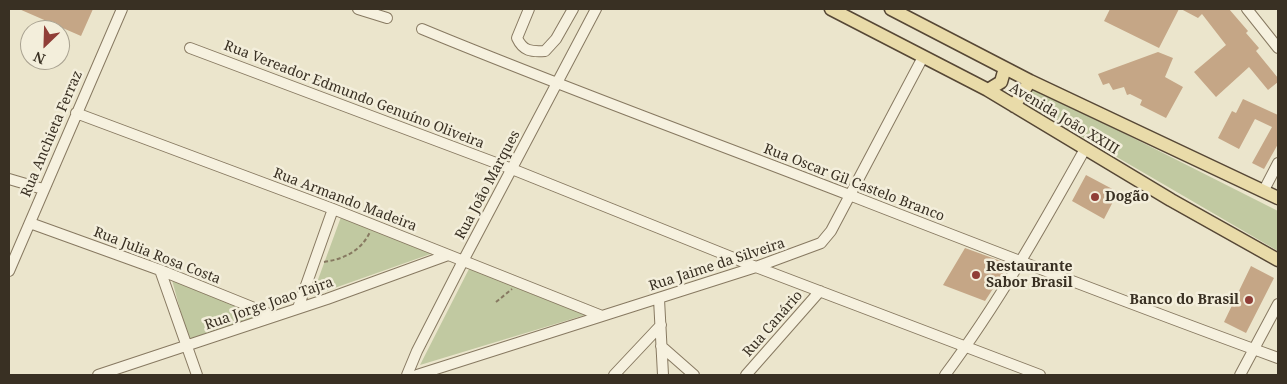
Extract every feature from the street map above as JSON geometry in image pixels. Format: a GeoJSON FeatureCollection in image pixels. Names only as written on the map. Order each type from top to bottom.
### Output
{"type":"FeatureCollection","features":[{"type":"Feature","properties":{"kind":"main road","name":"Avenida João XXIII"},"geometry":{"type":"LineString","coordinates":[[831,9],[988,90],[1084,149],[1278,260]]}},
{"type":"Feature","properties":{"kind":"main road","name":"Avenida João XXIII"},"geometry":{"type":"LineString","coordinates":[[891,9],[1030,81],[1278,198]]}},
{"type":"Feature","properties":{"kind":"main road"},"geometry":{"type":"LineString","coordinates":[[988,90],[1001,82],[1005,68]]}},
{"type":"Feature","properties":{"kind":"main road"},"geometry":{"type":"LineString","coordinates":[[1014,106],[1030,81]]}},
{"type":"Feature","properties":{"kind":"street","name":"Rua Anchieta Ferraz"},"geometry":{"type":"LineString","coordinates":[[9,271],[122,9]]}},
{"type":"Feature","properties":{"kind":"street"},"geometry":{"type":"LineString","coordinates":[[358,9],[387,18]]}},
{"type":"Feature","properties":{"kind":"street"},"geometry":{"type":"LineString","coordinates":[[529,9],[517,38],[521,47],[532,52],[545,51],[556,39],[573,9]]}},
{"type":"Feature","properties":{"kind":"street","name":"Rua João Marques"},"geometry":{"type":"LineString","coordinates":[[407,375],[463,261],[596,9]]}},
{"type":"Feature","properties":{"kind":"street"},"geometry":{"type":"LineString","coordinates":[[1246,9],[1278,48]]}},
{"type":"Feature","properties":{"kind":"street","name":"Rua Oscar Gil Castelo Branco"},"geometry":{"type":"LineString","coordinates":[[422,29],[555,84],[851,195],[1020,263],[1278,358]]}},
{"type":"Feature","properties":{"kind":"street","name":"Rua Vereador Edmundo Genuíno Oliveira"},"geometry":{"type":"LineString","coordinates":[[190,48],[512,169],[756,268],[1040,375]]}},
{"type":"Feature","properties":{"kind":"street","name":"Rua Jaime da Silveira"},"geometry":{"type":"LineString","coordinates":[[417,375],[756,268],[821,243],[831,231],[851,195],[923,57]]}},
{"type":"Feature","properties":{"kind":"street","name":"Rua Armando Madeira"},"geometry":{"type":"LineString","coordinates":[[76,113],[333,210],[602,316]]}},
{"type":"Feature","properties":{"kind":"street"},"geometry":{"type":"LineString","coordinates":[[945,375],[966,347],[1020,263],[1084,149]]}},
{"type":"Feature","properties":{"kind":"street"},"geometry":{"type":"LineString","coordinates":[[1264,190],[1278,163]]}},
{"type":"Feature","properties":{"kind":"street"},"geometry":{"type":"LineString","coordinates":[[9,179],[43,189]]}},
{"type":"Feature","properties":{"kind":"street"},"geometry":{"type":"LineString","coordinates":[[298,308],[320,262],[333,210]]}},
{"type":"Feature","properties":{"kind":"street","name":"Rua Julia Rosa Costa"},"geometry":{"type":"LineString","coordinates":[[30,223],[160,270],[274,316]]}},
{"type":"Feature","properties":{"kind":"street","name":"Rua Jorge Joao Tajra"},"geometry":{"type":"LineString","coordinates":[[98,375],[448,255]]}},
{"type":"Feature","properties":{"kind":"street"},"geometry":{"type":"LineString","coordinates":[[160,270],[197,375]]}},
{"type":"Feature","properties":{"kind":"street","name":"Rua Canário"},"geometry":{"type":"LineString","coordinates":[[746,375],[820,291]]}},
{"type":"Feature","properties":{"kind":"street"},"geometry":{"type":"LineString","coordinates":[[659,299],[663,375]]}},
{"type":"Feature","properties":{"kind":"street"},"geometry":{"type":"LineString","coordinates":[[1240,375],[1278,304]]}},
{"type":"Feature","properties":{"kind":"street"},"geometry":{"type":"LineString","coordinates":[[614,375],[661,325]]}},
{"type":"Feature","properties":{"kind":"street"},"geometry":{"type":"LineString","coordinates":[[661,346],[694,375]]}},
{"type":"Feature","properties":{"kind":"path"},"geometry":{"type":"LineString","coordinates":[[320,262],[354,252],[366,241],[374,226]]}},
{"type":"Feature","properties":{"kind":"path"},"geometry":{"type":"LineString","coordinates":[[320,262],[328,253]]}},
{"type":"Feature","properties":{"kind":"path"},"geometry":{"type":"LineString","coordinates":[[320,262],[322,270]]}},
{"type":"Feature","properties":{"kind":"path"},"geometry":{"type":"LineString","coordinates":[[496,302],[520,284]]}},
{"type":"Feature","properties":{"kind":"green space"},"geometry":{"type":"Polygon","coordinates":[[[1029,89],[1042,92],[1278,211],[1278,251],[1031,107],[1021,100],[1029,89]]]}},
{"type":"Feature","properties":{"kind":"green space"},"geometry":{"type":"Polygon","coordinates":[[[341,217],[436,252],[312,296],[341,217]]]}},
{"type":"Feature","properties":{"kind":"green space"},"geometry":{"type":"Polygon","coordinates":[[[470,267],[585,315],[420,365],[470,267]]]}},
{"type":"Feature","properties":{"kind":"green space"},"geometry":{"type":"Polygon","coordinates":[[[172,280],[261,316],[189,342],[172,280]]]}},
{"type":"Feature","properties":{"kind":"building"},"geometry":{"type":"Polygon","coordinates":[[[19,9],[93,9],[81,36],[70,31],[70,20],[44,20],[19,9]]]}},
{"type":"Feature","properties":{"kind":"building"},"geometry":{"type":"Polygon","coordinates":[[[1110,9],[1179,9],[1159,48],[1104,21],[1110,9]]]}},
{"type":"Feature","properties":{"kind":"building"},"geometry":{"type":"Polygon","coordinates":[[[1181,9],[1229,9],[1248,31],[1246,33],[1259,48],[1256,51],[1278,78],[1278,82],[1268,90],[1249,67],[1216,97],[1194,72],[1226,45],[1202,14],[1198,18],[1181,9]]]}},
{"type":"Feature","properties":{"kind":"building"},"geometry":{"type":"Polygon","coordinates":[[[1158,52],[1173,58],[1165,77],[1183,87],[1166,118],[1140,105],[1142,100],[1130,94],[1127,95],[1124,87],[1113,90],[1109,83],[1103,85],[1098,74],[1158,52]]]}},
{"type":"Feature","properties":{"kind":"building"},"geometry":{"type":"Polygon","coordinates":[[[1243,99],[1278,115],[1278,144],[1264,169],[1252,163],[1272,127],[1255,119],[1239,149],[1218,138],[1232,111],[1236,113],[1243,99]]]}},
{"type":"Feature","properties":{"kind":"building","name":"Dogão"},"geometry":{"type":"Polygon","coordinates":[[[1086,175],[1118,192],[1104,219],[1072,201],[1086,175]]]}},
{"type":"Feature","properties":{"kind":"building","name":"Restaurante Sabor Brasil"},"geometry":{"type":"Polygon","coordinates":[[[965,248],[1009,264],[985,301],[943,285],[965,248]]]}},
{"type":"Feature","properties":{"kind":"building","name":"Banco do Brasil"},"geometry":{"type":"Polygon","coordinates":[[[1251,266],[1274,278],[1246,333],[1224,322],[1251,266]]]}},
{"type":"Feature","properties":{"kind":"place","name":"Dogão"},"geometry":{"type":"Point","coordinates":[1095,197]}},
{"type":"Feature","properties":{"kind":"place","name":"Restaurante Sabor Brasil"},"geometry":{"type":"Point","coordinates":[976,275]}},
{"type":"Feature","properties":{"kind":"place","name":"Banco do Brasil"},"geometry":{"type":"Point","coordinates":[1249,300]}}]}
